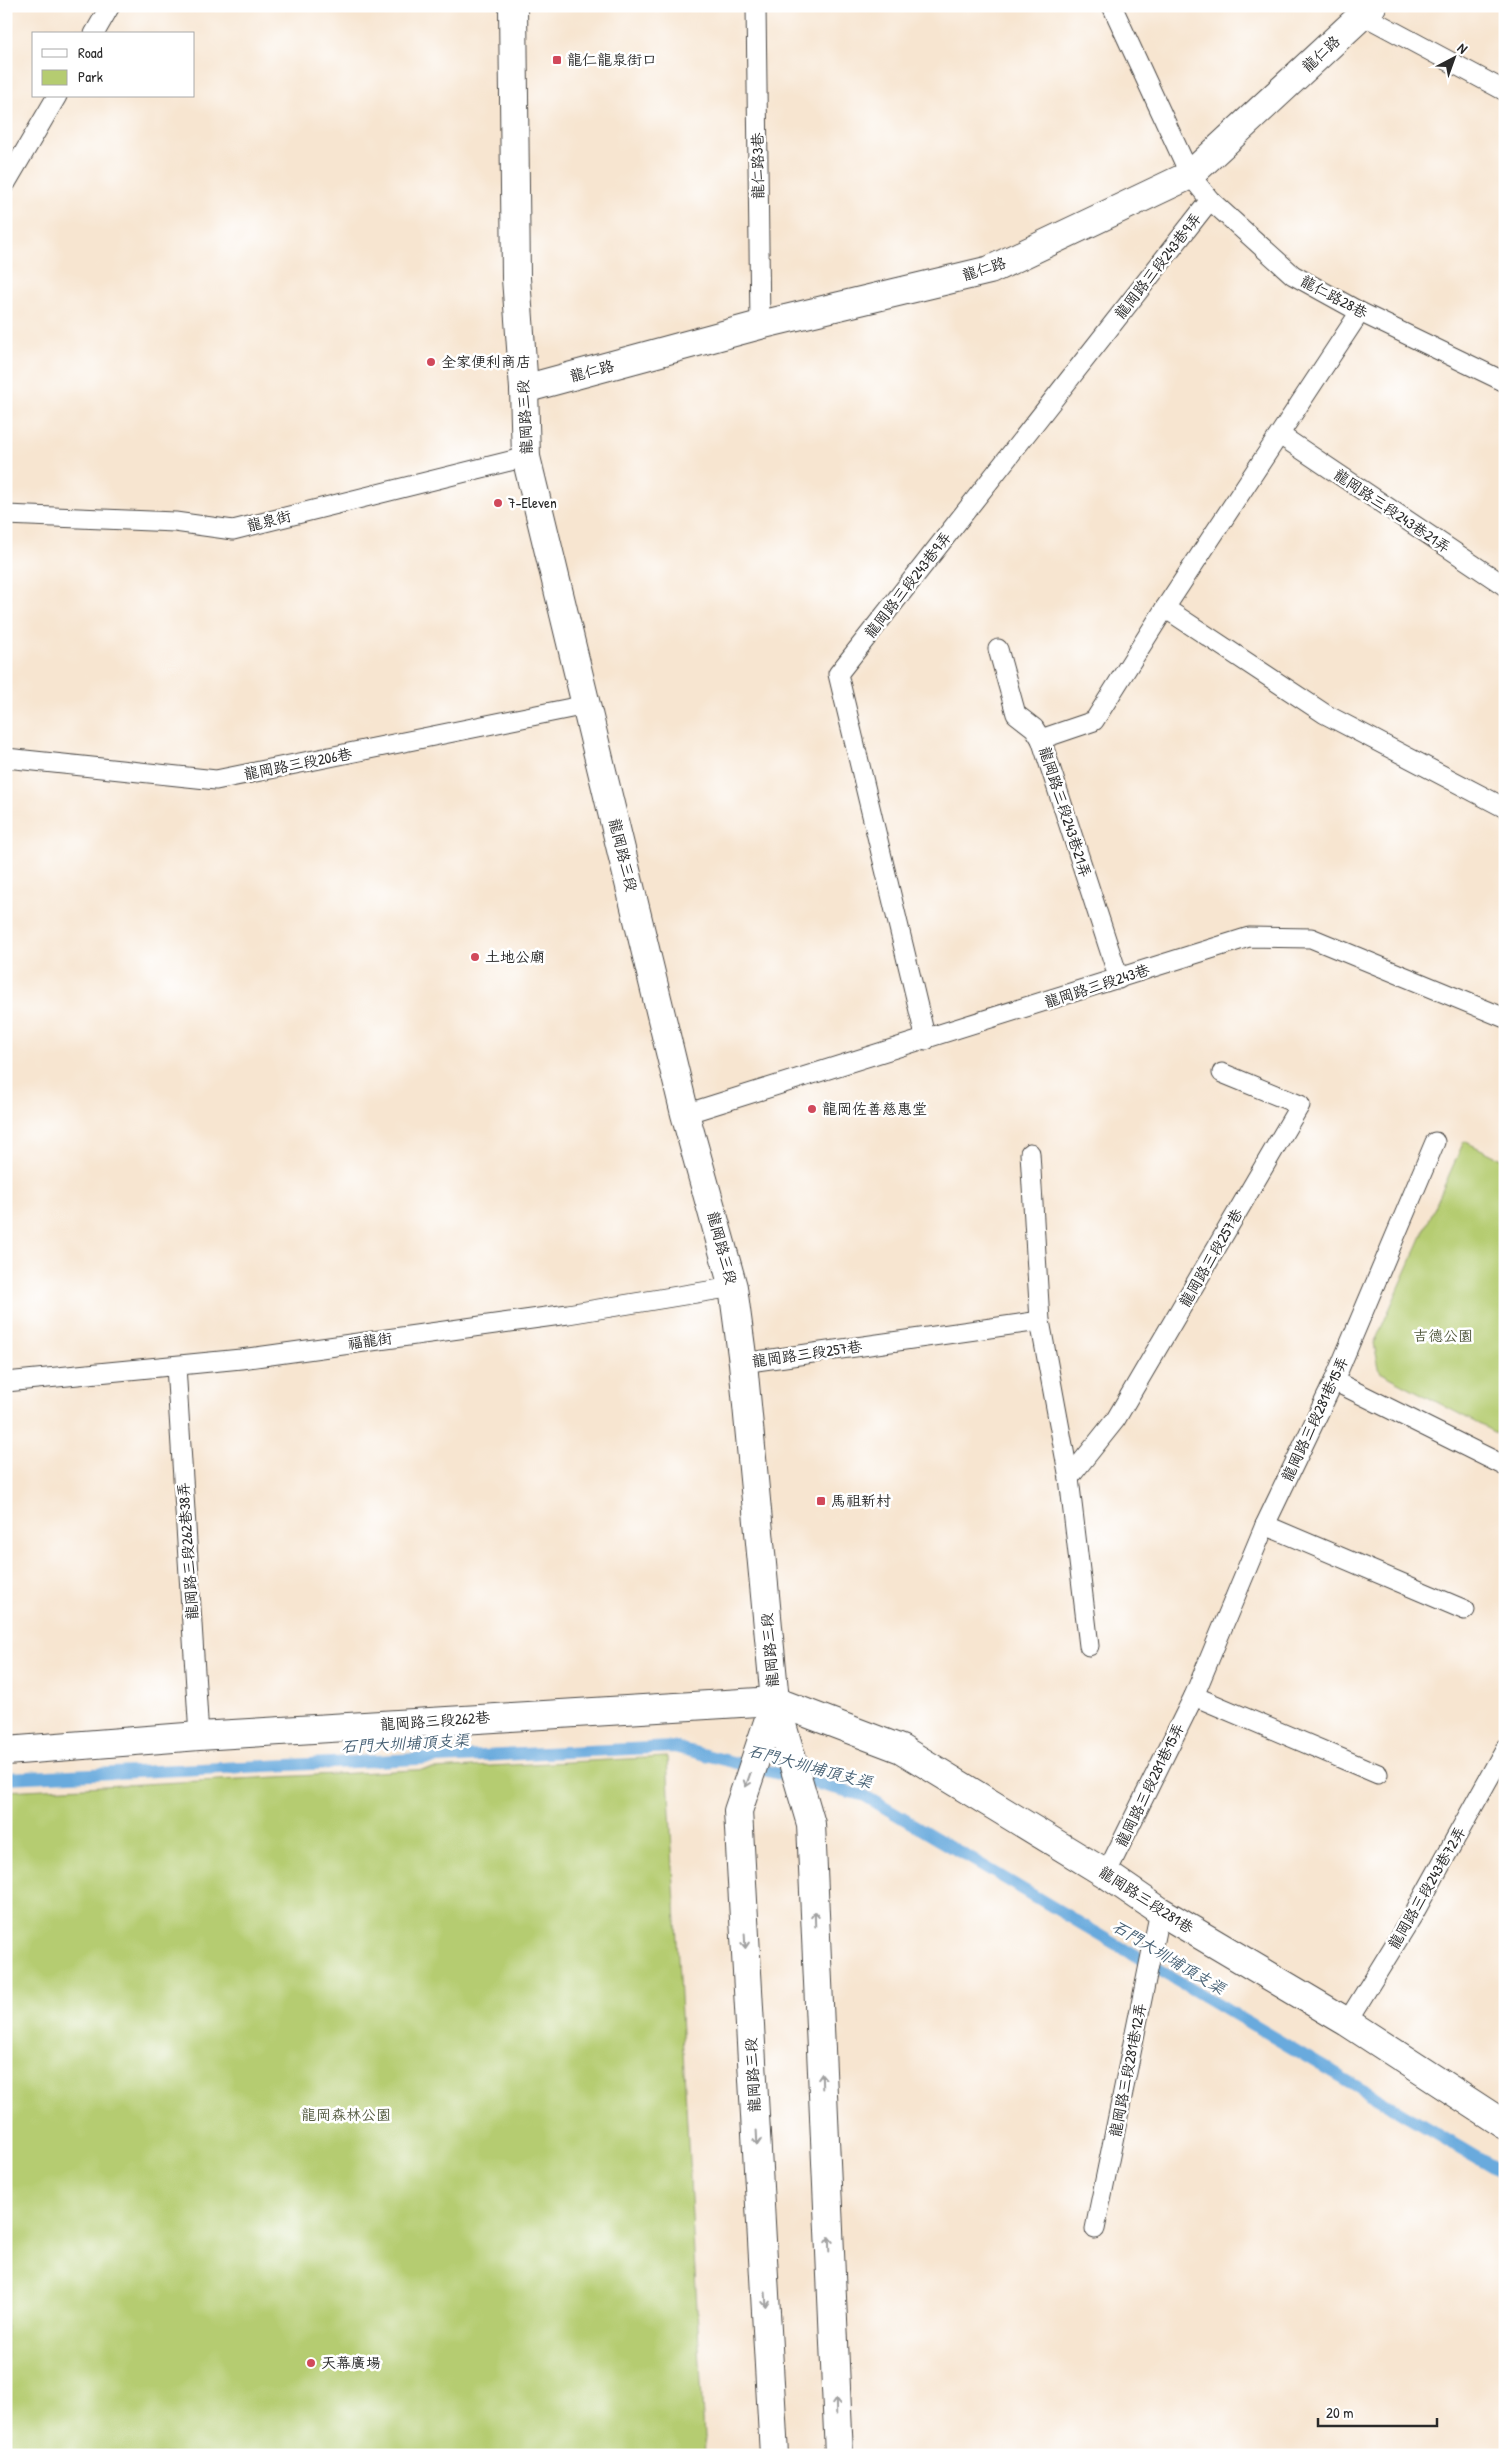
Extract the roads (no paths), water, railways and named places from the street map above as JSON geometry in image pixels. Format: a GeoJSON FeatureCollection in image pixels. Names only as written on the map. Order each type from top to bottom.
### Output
{"type":"FeatureCollection","features":[{"type":"Feature","properties":{"kind":"main road","name":"龍岡路三段"},"geometry":{"type":"LineString","coordinates":[[513,6],[516,278],[524,389],[526,457],[685,1114],[733,1287],[743,1363],[775,1701],[811,1824],[838,2455]]}},
{"type":"Feature","properties":{"kind":"main road","name":"龍仁路"},"geometry":{"type":"LineString","coordinates":[[524,389],[760,325],[990,270],[1190,175],[1368,11]]}},
{"type":"Feature","properties":{"kind":"main road","name":"龍岡路三段"},"geometry":{"type":"LineString","coordinates":[[774,2455],[738,1811],[775,1701]]}},
{"type":"Feature","properties":{"kind":"main road","name":"龍岡路三段262巷"},"geometry":{"type":"LineString","coordinates":[[6,1750],[199,1736],[775,1701]]}},
{"type":"Feature","properties":{"kind":"main road","name":"龍岡路三段281巷"},"geometry":{"type":"LineString","coordinates":[[775,1701],[901,1749],[1106,1874],[1160,1911],[1347,2022],[1505,2125]]}},
{"type":"Feature","properties":{"kind":"lane"},"geometry":{"type":"LineString","coordinates":[[95,32],[110,6]]}},
{"type":"Feature","properties":{"kind":"lane","name":"龍仁路3巷"},"geometry":{"type":"LineString","coordinates":[[756,6],[760,325]]}},
{"type":"Feature","properties":{"kind":"lane","name":"龍仁路28巷"},"geometry":{"type":"LineString","coordinates":[[1112,6],[1190,175],[1210,200],[1293,275],[1360,312],[1505,382]]}},
{"type":"Feature","properties":{"kind":"lane"},"geometry":{"type":"LineString","coordinates":[[1368,11],[1505,91]]}},
{"type":"Feature","properties":{"kind":"lane"},"geometry":{"type":"LineString","coordinates":[[6,183],[56,98]]}},
{"type":"Feature","properties":{"kind":"lane","name":"龍岡路三段243巷9弄"},"geometry":{"type":"LineString","coordinates":[[926,1040],[838,674],[1210,200]]}},
{"type":"Feature","properties":{"kind":"lane","name":"龍岡路三段243巷21弄"},"geometry":{"type":"LineString","coordinates":[[1119,979],[1041,739],[1094,722],[1165,608],[1360,312]]}},
{"type":"Feature","properties":{"kind":"lane","name":"龍岡路三段243巷21弄"},"geometry":{"type":"LineString","coordinates":[[1280,435],[1505,586]]}},
{"type":"Feature","properties":{"kind":"lane","name":"龍泉街"},"geometry":{"type":"LineString","coordinates":[[6,515],[175,522],[233,530],[526,457]]}},
{"type":"Feature","properties":{"kind":"lane"},"geometry":{"type":"LineString","coordinates":[[1165,608],[1325,714],[1505,808]]}},
{"type":"Feature","properties":{"kind":"lane"},"geometry":{"type":"LineString","coordinates":[[998,649],[1016,714],[1034,728],[1041,739]]}},
{"type":"Feature","properties":{"kind":"lane","name":"龍岡路三段206巷"},"geometry":{"type":"LineString","coordinates":[[6,758],[216,780],[586,705]]}},
{"type":"Feature","properties":{"kind":"lane","name":"龍岡路三段243巷"},"geometry":{"type":"LineString","coordinates":[[685,1114],[926,1040],[1249,937],[1311,938],[1505,1018]]}},
{"type":"Feature","properties":{"kind":"lane","name":"龍岡路三段257巷"},"geometry":{"type":"LineString","coordinates":[[1069,1478],[1116,1419],[1300,1105],[1222,1074]]}},
{"type":"Feature","properties":{"kind":"lane","name":"龍岡路三段281巷15弄"},"geometry":{"type":"LineString","coordinates":[[1106,1874],[1194,1696],[1265,1525],[1334,1381],[1435,1142]]}},
{"type":"Feature","properties":{"kind":"lane"},"geometry":{"type":"LineString","coordinates":[[1030,1153],[1040,1321],[1069,1478],[1089,1646]]}},
{"type":"Feature","properties":{"kind":"lane","name":"福龍街"},"geometry":{"type":"LineString","coordinates":[[6,1382],[176,1366],[568,1314],[733,1287]]}},
{"type":"Feature","properties":{"kind":"lane","name":"龍岡路三段257巷"},"geometry":{"type":"LineString","coordinates":[[743,1363],[1040,1321]]}},
{"type":"Feature","properties":{"kind":"lane","name":"龍岡路三段262巷38弄"},"geometry":{"type":"LineString","coordinates":[[176,1366],[199,1736]]}},
{"type":"Feature","properties":{"kind":"lane"},"geometry":{"type":"LineString","coordinates":[[1334,1381],[1505,1466]]}},
{"type":"Feature","properties":{"kind":"lane"},"geometry":{"type":"LineString","coordinates":[[1265,1525],[1465,1610]]}},
{"type":"Feature","properties":{"kind":"lane"},"geometry":{"type":"LineString","coordinates":[[1194,1696],[1378,1774]]}},
{"type":"Feature","properties":{"kind":"lane","name":"龍岡路三段243巷72弄"},"geometry":{"type":"LineString","coordinates":[[1347,2022],[1413,1916],[1504,1751]]}},
{"type":"Feature","properties":{"kind":"lane","name":"龍岡路三段281巷12弄"},"geometry":{"type":"LineString","coordinates":[[1095,2229],[1160,1911]]}},
{"type":"Feature","properties":{"kind":"waterway","name":"石門大圳埔頂支渠"},"geometry":{"type":"LineString","coordinates":[[6,1778],[674,1747],[865,1796],[1505,2174]]}},
{"type":"Feature","properties":{"kind":"place","name":"龍仁龍泉街口"},"geometry":{"type":"Point","coordinates":[557,60]}},
{"type":"Feature","properties":{"kind":"place","name":"全家便利商店"},"geometry":{"type":"Point","coordinates":[431,362]}},
{"type":"Feature","properties":{"kind":"place","name":"7-Eleven"},"geometry":{"type":"Point","coordinates":[498,503]}},
{"type":"Feature","properties":{"kind":"place","name":"土地公廟"},"geometry":{"type":"Point","coordinates":[475,957]}},
{"type":"Feature","properties":{"kind":"place","name":"龍岡佐善慈惠堂"},"geometry":{"type":"Point","coordinates":[812,1109]}},
{"type":"Feature","properties":{"kind":"place","name":"馬祖新村"},"geometry":{"type":"Point","coordinates":[821,1501]}},
{"type":"Feature","properties":{"kind":"place","name":"天幕廣場"},"geometry":{"type":"Point","coordinates":[311,2363]}},
{"type":"Feature","properties":{"kind":"park label","name":"吉德公園"},"geometry":{"type":"Point","coordinates":[1443,1336]}},
{"type":"Feature","properties":{"kind":"park label","name":"龍岡森林公園"},"geometry":{"type":"Point","coordinates":[346,2115]}}]}
